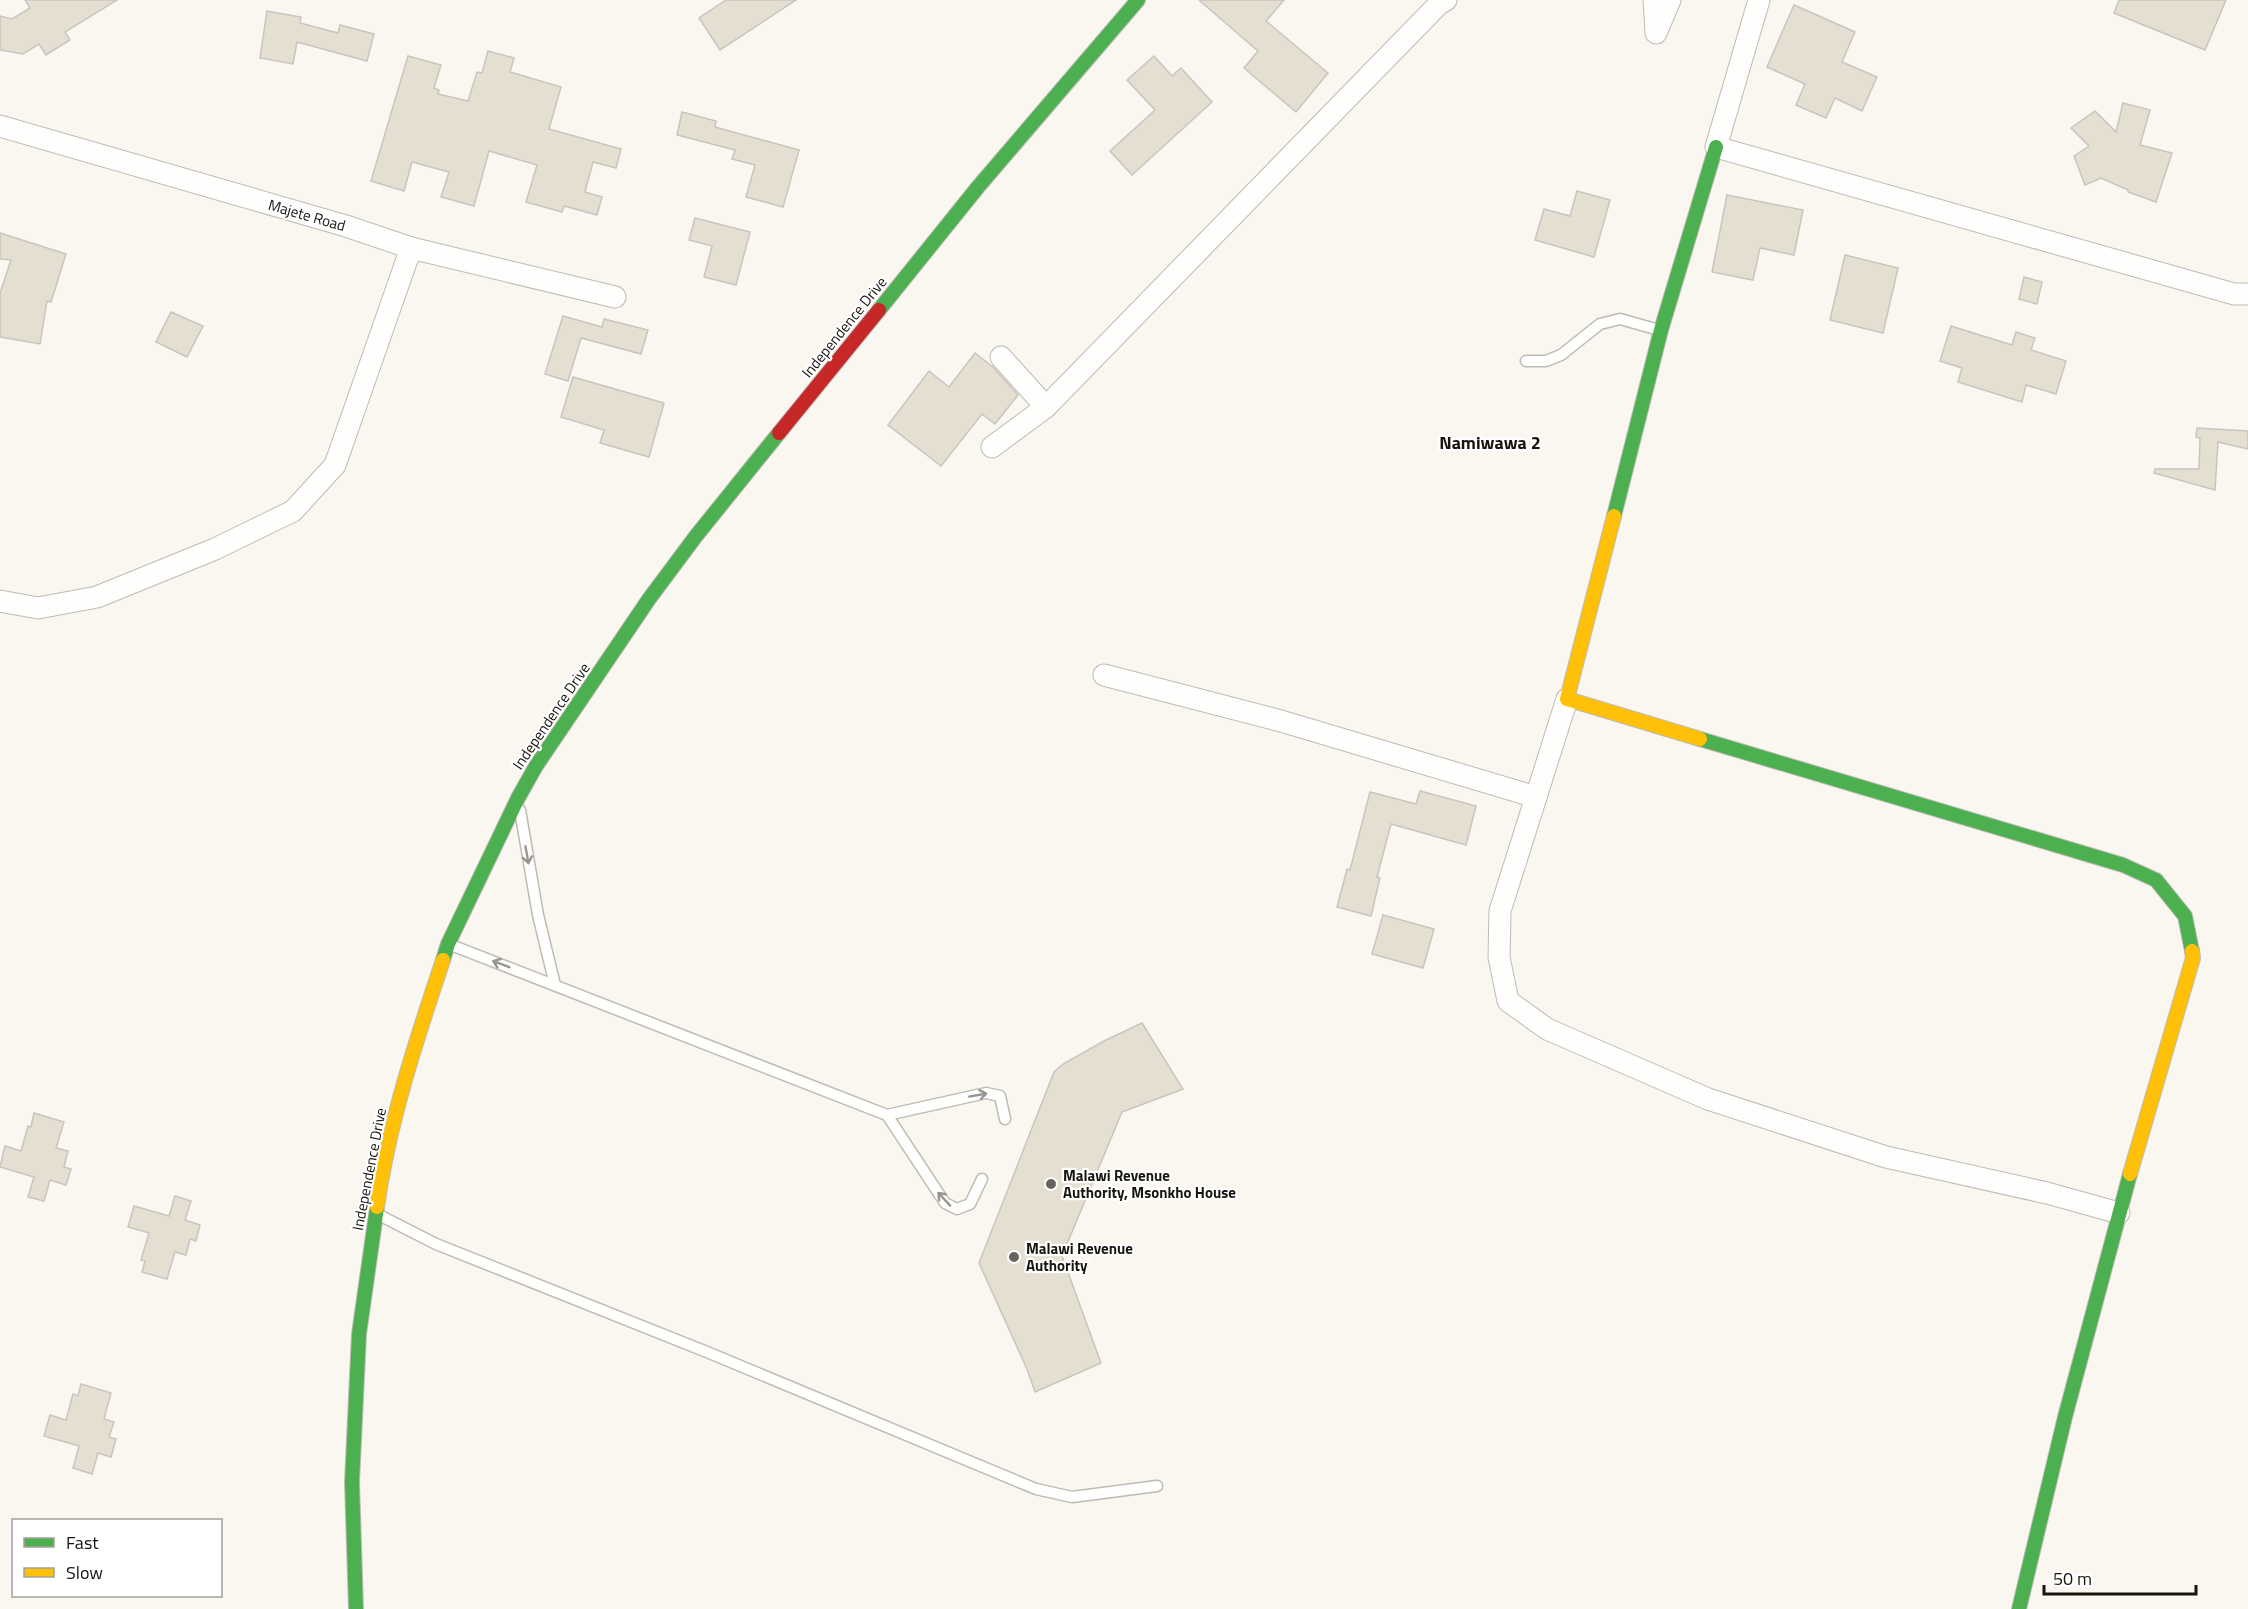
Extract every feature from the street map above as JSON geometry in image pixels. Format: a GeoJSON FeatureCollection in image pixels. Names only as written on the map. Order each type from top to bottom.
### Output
{"type":"FeatureCollection","features":[{"type":"Feature","properties":{"kind":"street","name":"Independence Drive"},"geometry":{"type":"LineString","coordinates":[[356,1609],[352,1482],[358,1334],[388,1148],[406,1071],[448,944],[518,798],[536,766],[649,599],[696,536],[978,187],[1138,0]]}},
{"type":"Feature","properties":{"kind":"street"},"geometry":{"type":"LineString","coordinates":[[992,447],[1046,407],[1446,0]]}},
{"type":"Feature","properties":{"kind":"street"},"geometry":{"type":"LineString","coordinates":[[1654,0],[1656,33],[1670,0]]}},
{"type":"Feature","properties":{"kind":"street"},"geometry":{"type":"LineString","coordinates":[[1759,0],[1661,330],[1567,699],[1500,911],[1499,957],[1509,1001],[1547,1029],[1708,1099],[1886,1156],[2047,1193],[2119,1213]]}},
{"type":"Feature","properties":{"kind":"street","name":"Majete Road"},"geometry":{"type":"LineString","coordinates":[[0,126],[346,226],[411,248],[615,297]]}},
{"type":"Feature","properties":{"kind":"street"},"geometry":{"type":"LineString","coordinates":[[1716,147],[2234,294],[2248,294]]}},
{"type":"Feature","properties":{"kind":"street"},"geometry":{"type":"LineString","coordinates":[[0,601],[38,608],[97,597],[215,549],[293,511],[335,465],[411,248]]}},
{"type":"Feature","properties":{"kind":"street"},"geometry":{"type":"LineString","coordinates":[[1001,357],[1046,407]]}},
{"type":"Feature","properties":{"kind":"street"},"geometry":{"type":"LineString","coordinates":[[1104,675],[1281,721],[1536,797]]}},
{"type":"Feature","properties":{"kind":"street"},"geometry":{"type":"LineString","coordinates":[[1567,699],[2123,865],[2157,880],[2185,916],[2193,958],[2142,1126],[2065,1417],[2019,1609]]}},
{"type":"Feature","properties":{"kind":"lane"},"geometry":{"type":"LineString","coordinates":[[1526,361],[1546,361],[1562,355],[1600,324],[1620,319],[1661,330]]}},
{"type":"Feature","properties":{"kind":"lane"},"geometry":{"type":"LineString","coordinates":[[518,798],[538,915],[555,985]]}},
{"type":"Feature","properties":{"kind":"lane"},"geometry":{"type":"LineString","coordinates":[[448,944],[887,1115],[986,1093],[1000,1096],[1005,1119]]}},
{"type":"Feature","properties":{"kind":"lane"},"geometry":{"type":"LineString","coordinates":[[887,1115],[945,1203],[957,1209],[969,1204],[982,1179]]}},
{"type":"Feature","properties":{"kind":"lane"},"geometry":{"type":"LineString","coordinates":[[376,1214],[436,1244],[707,1352],[1036,1490],[1072,1497],[1157,1486]]}},
{"type":"Feature","properties":{"kind":"building"},"geometry":{"type":"Polygon","coordinates":[[[25,0],[117,0],[65,32],[70,40],[46,55],[39,44],[23,54],[0,50],[0,16],[12,19],[30,8],[25,0]]]}},
{"type":"Feature","properties":{"kind":"building"},"geometry":{"type":"Polygon","coordinates":[[[726,0],[796,0],[720,50],[699,18],[726,0]]]}},
{"type":"Feature","properties":{"kind":"building"},"geometry":{"type":"Polygon","coordinates":[[[1199,0],[1284,0],[1266,21],[1328,73],[1296,112],[1244,68],[1258,51],[1199,0]]]}},
{"type":"Feature","properties":{"kind":"building"},"geometry":{"type":"Polygon","coordinates":[[[2119,0],[2226,0],[2205,50],[2114,13],[2119,0]]]}},
{"type":"Feature","properties":{"kind":"building"},"geometry":{"type":"Polygon","coordinates":[[[1794,5],[1855,32],[1842,62],[1877,77],[1862,111],[1835,98],[1826,118],[1796,105],[1805,84],[1767,67],[1794,5]]]}},
{"type":"Feature","properties":{"kind":"building"},"geometry":{"type":"Polygon","coordinates":[[[267,11],[301,17],[300,23],[338,33],[340,25],[374,34],[367,61],[297,42],[293,64],[260,58],[267,11]]]}},
{"type":"Feature","properties":{"kind":"building"},"geometry":{"type":"Polygon","coordinates":[[[488,51],[514,58],[510,72],[561,87],[549,129],[621,149],[616,168],[593,162],[585,192],[602,197],[597,215],[564,206],[562,212],[526,202],[537,165],[489,151],[474,206],[441,197],[449,172],[412,162],[404,191],[371,181],[408,56],[441,65],[434,88],[439,90],[438,94],[468,101],[477,72],[482,73],[488,51]]]}},
{"type":"Feature","properties":{"kind":"building"},"geometry":{"type":"Polygon","coordinates":[[[1154,56],[1172,76],[1181,68],[1212,102],[1132,175],[1110,151],[1155,110],[1127,80],[1154,56]]]}},
{"type":"Feature","properties":{"kind":"building"},"geometry":{"type":"Polygon","coordinates":[[[2123,103],[2150,110],[2140,145],[2172,153],[2156,202],[2128,192],[2101,178],[2085,185],[2074,156],[2089,146],[2071,128],[2095,111],[2116,132],[2123,103]]]}},
{"type":"Feature","properties":{"kind":"building"},"geometry":{"type":"Polygon","coordinates":[[[682,112],[716,121],[715,127],[799,150],[783,207],[746,197],[755,165],[732,159],[735,150],[677,135],[682,112]]]}},
{"type":"Feature","properties":{"kind":"building"},"geometry":{"type":"Polygon","coordinates":[[[1577,191],[1610,200],[1594,257],[1535,240],[1544,209],[1570,216],[1577,191]]]}},
{"type":"Feature","properties":{"kind":"building"},"geometry":{"type":"Polygon","coordinates":[[[1727,195],[1803,210],[1794,255],[1760,248],[1753,280],[1712,272],[1727,195]]]}},
{"type":"Feature","properties":{"kind":"building"},"geometry":{"type":"Polygon","coordinates":[[[695,218],[750,232],[736,285],[704,277],[712,246],[689,240],[695,218]]]}},
{"type":"Feature","properties":{"kind":"building"},"geometry":{"type":"Polygon","coordinates":[[[0,233],[66,254],[51,302],[47,301],[40,344],[0,337],[0,293],[11,260],[0,259],[0,233]]]}},
{"type":"Feature","properties":{"kind":"building"},"geometry":{"type":"Polygon","coordinates":[[[1845,255],[1898,268],[1883,333],[1830,320],[1845,255]]]}},
{"type":"Feature","properties":{"kind":"building"},"geometry":{"type":"Polygon","coordinates":[[[2024,277],[2042,282],[2037,304],[2019,299],[2024,277]]]}},
{"type":"Feature","properties":{"kind":"building"},"geometry":{"type":"Polygon","coordinates":[[[171,312],[203,326],[187,357],[156,342],[171,312]]]}},
{"type":"Feature","properties":{"kind":"building"},"geometry":{"type":"Polygon","coordinates":[[[563,316],[602,327],[604,319],[648,330],[641,354],[581,338],[568,381],[545,374],[563,316]]]}},
{"type":"Feature","properties":{"kind":"building"},"geometry":{"type":"Polygon","coordinates":[[[1951,326],[2012,345],[2016,332],[2035,338],[2031,350],[2066,361],[2056,394],[2026,385],[2022,402],[1958,382],[1962,368],[1940,361],[1951,326]]]}},
{"type":"Feature","properties":{"kind":"building"},"geometry":{"type":"Polygon","coordinates":[[[975,353],[993,367],[1018,395],[995,424],[982,414],[941,466],[888,425],[929,371],[949,387],[975,353]]]}},
{"type":"Feature","properties":{"kind":"building"},"geometry":{"type":"Polygon","coordinates":[[[573,377],[664,403],[649,457],[600,443],[604,430],[561,417],[573,377]]]}},
{"type":"Feature","properties":{"kind":"building"},"geometry":{"type":"Polygon","coordinates":[[[2197,428],[2248,431],[2248,449],[2218,442],[2215,490],[2154,473],[2155,469],[2199,469],[2200,438],[2196,437],[2197,428]]]}},
{"type":"Feature","properties":{"kind":"building"},"geometry":{"type":"Polygon","coordinates":[[[1420,791],[1476,806],[1466,845],[1391,824],[1377,877],[1380,878],[1371,916],[1337,907],[1347,869],[1350,870],[1370,792],[1416,804],[1420,791]]]}},
{"type":"Feature","properties":{"kind":"building"},"geometry":{"type":"Polygon","coordinates":[[[1383,915],[1434,929],[1423,968],[1372,954],[1383,915]]]}},
{"type":"Feature","properties":{"kind":"building","name":"Malawi Revenue Authority, Msonkho House"},"geometry":{"type":"Polygon","coordinates":[[[1142,1023],[1183,1089],[1122,1112],[1062,1256],[1101,1363],[1035,1392],[1027,1369],[979,1263],[1054,1072],[1063,1064],[1104,1041],[1142,1023]]]}},
{"type":"Feature","properties":{"kind":"building"},"geometry":{"type":"Polygon","coordinates":[[[34,1113],[64,1122],[56,1148],[68,1151],[64,1167],[71,1169],[66,1185],[50,1180],[44,1201],[28,1197],[34,1177],[0,1167],[5,1146],[21,1151],[34,1113]]]}},
{"type":"Feature","properties":{"kind":"building"},"geometry":{"type":"Polygon","coordinates":[[[175,1196],[191,1201],[185,1220],[200,1225],[196,1241],[190,1239],[186,1255],[175,1252],[167,1279],[142,1272],[145,1261],[141,1260],[149,1233],[128,1227],[134,1206],[169,1216],[175,1196]]]}},
{"type":"Feature","properties":{"kind":"building"},"geometry":{"type":"Polygon","coordinates":[[[81,1384],[111,1393],[104,1419],[114,1422],[109,1437],[116,1439],[111,1457],[98,1453],[92,1474],[73,1468],[79,1446],[44,1436],[50,1415],[66,1420],[73,1394],[78,1396],[81,1384]]]}},
{"type":"Feature","properties":{"kind":"traffic: fast"},"geometry":{"type":"LineString","coordinates":[[879,310],[978,187],[1138,0]]}},
{"type":"Feature","properties":{"kind":"traffic: fast"},"geometry":{"type":"LineString","coordinates":[[1614,516],[1661,330],[1716,147]]}},
{"type":"Feature","properties":{"kind":"traffic: fast"},"geometry":{"type":"LineString","coordinates":[[443,960],[448,944],[518,798],[536,766],[649,599],[696,536],[779,433]]}},
{"type":"Feature","properties":{"kind":"traffic: fast"},"geometry":{"type":"LineString","coordinates":[[1700,739],[2123,865],[2156,880],[2185,916],[2192,951]]}},
{"type":"Feature","properties":{"kind":"traffic: fast"},"geometry":{"type":"LineString","coordinates":[[2019,1609],[2065,1417],[2130,1174]]}},
{"type":"Feature","properties":{"kind":"traffic: fast"},"geometry":{"type":"LineString","coordinates":[[356,1609],[352,1482],[359,1334],[377,1207]]}},
{"type":"Feature","properties":{"kind":"traffic: slow"},"geometry":{"type":"LineString","coordinates":[[1614,516],[1567,699],[1700,739]]}},
{"type":"Feature","properties":{"kind":"traffic: slow"},"geometry":{"type":"LineString","coordinates":[[2130,1174],[2193,958],[2192,951]]}},
{"type":"Feature","properties":{"kind":"traffic: slow"},"geometry":{"type":"LineString","coordinates":[[377,1207],[396,1113],[413,1051],[443,960]]}},
{"type":"Feature","properties":{"kind":"traffic: jam"},"geometry":{"type":"LineString","coordinates":[[779,433],[879,310]]}},
{"type":"Feature","properties":{"kind":"place","name":"Malawi Revenue Authority, Msonkho House"},"geometry":{"type":"Point","coordinates":[1051,1184]}},
{"type":"Feature","properties":{"kind":"place","name":"Malawi Revenue Authority"},"geometry":{"type":"Point","coordinates":[1014,1257]}},
{"type":"Feature","properties":{"kind":"district","name":"Namiwawa 2"},"geometry":{"type":"Point","coordinates":[1490,442]}}]}
